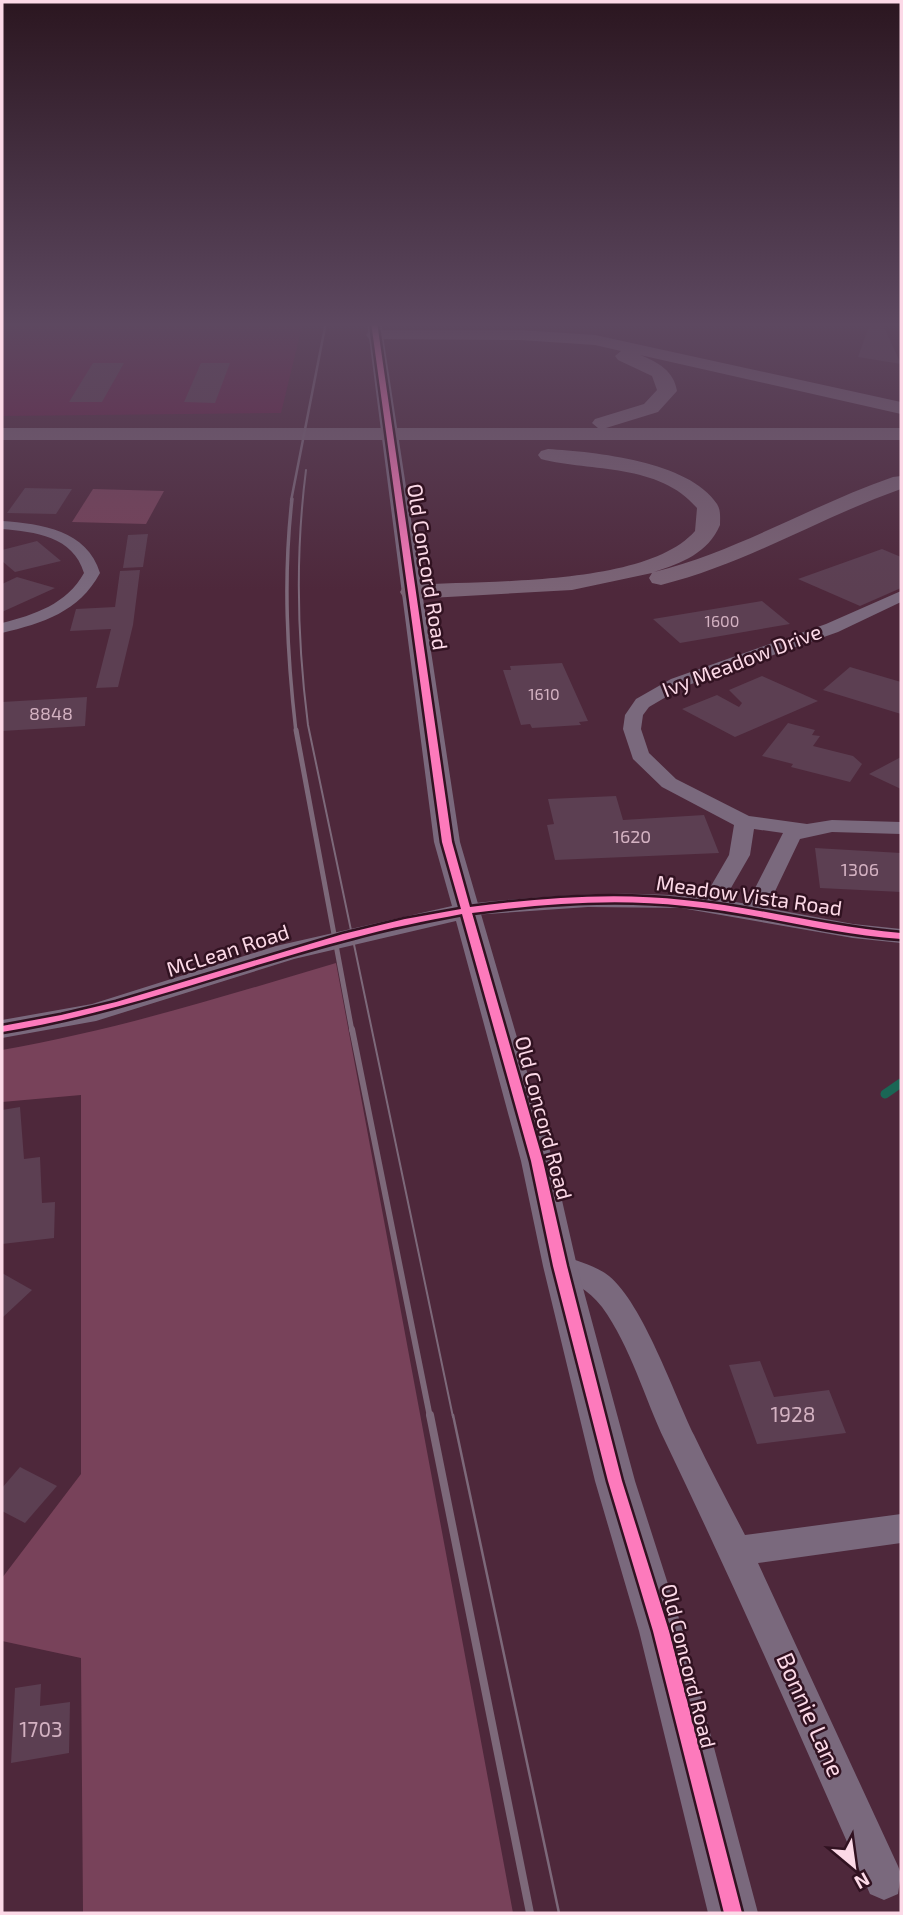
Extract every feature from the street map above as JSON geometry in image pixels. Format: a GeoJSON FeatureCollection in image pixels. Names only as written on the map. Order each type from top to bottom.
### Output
{"type":"FeatureCollection","features":[{"type":"Feature","properties":{"kind":"main road"},"geometry":{"type":"LineString","coordinates":[[466,434],[564,428],[610,422],[641,411]]}},
{"type":"Feature","properties":{"kind":"main road"},"geometry":{"type":"LineString","coordinates":[[2,434],[901,434]]}},
{"type":"Feature","properties":{"kind":"main road"},"geometry":{"type":"LineString","coordinates":[[2,441],[150,440],[211,434]]}},
{"type":"Feature","properties":{"kind":"main road"},"geometry":{"type":"LineString","coordinates":[[2,449],[901,449]]}},
{"type":"Feature","properties":{"kind":"main road"},"geometry":{"type":"LineString","coordinates":[[413,597],[572,580],[642,568],[688,549],[705,534],[710,520],[707,507],[699,498],[679,484],[638,468],[559,456],[443,450]]}},
{"type":"Feature","properties":{"kind":"main road"},"geometry":{"type":"LineString","coordinates":[[413,597],[579,591],[667,577],[712,564],[841,503],[901,482]]}},
{"type":"Feature","properties":{"kind":"street","name":"Old Concord Road"},"geometry":{"type":"LineString","coordinates":[[386,411],[440,806],[466,911],[537,1161],[560,1266],[615,1481],[661,1630],[733,1913]]}},
{"type":"Feature","properties":{"kind":"street"},"geometry":{"type":"LineString","coordinates":[[2,525],[25,526],[64,538],[85,556],[92,573],[85,591],[76,598],[34,621],[2,628]]}},
{"type":"Feature","properties":{"kind":"street","name":"Ivy Meadow Drive"},"geometry":{"type":"LineString","coordinates":[[804,829],[744,822],[681,791],[640,755],[632,729],[634,715],[642,703],[677,682],[832,628],[901,596]]}},
{"type":"Feature","properties":{"kind":"street"},"geometry":{"type":"LineString","coordinates":[[710,905],[736,863],[744,836],[744,822]]}},
{"type":"Feature","properties":{"kind":"street"},"geometry":{"type":"LineString","coordinates":[[754,912],[786,841],[804,829],[901,828]]}},
{"type":"Feature","properties":{"kind":"street","name":"Meadow Vista Road"},"geometry":{"type":"LineString","coordinates":[[466,911],[638,899],[710,905],[858,932],[901,936]]}},
{"type":"Feature","properties":{"kind":"street","name":"McLean Road"},"geometry":{"type":"LineString","coordinates":[[2,1029],[107,1009],[286,952],[466,911]]}},
{"type":"Feature","properties":{"kind":"street","name":"Bonnie Lane"},"geometry":{"type":"LineString","coordinates":[[560,1266],[600,1285],[614,1302],[641,1350],[679,1438],[736,1550],[884,1880]]}},
{"type":"Feature","properties":{"kind":"street"},"geometry":{"type":"LineString","coordinates":[[736,1550],[901,1528]]}},
{"type":"Feature","properties":{"kind":"shaded area"},"geometry":{"type":"Polygon","coordinates":[[[2,411],[281,411],[281,413],[2,416],[2,411]]]}},
{"type":"Feature","properties":{"kind":"shaded area"},"geometry":{"type":"Polygon","coordinates":[[[93,489],[164,491],[146,524],[72,522],[93,489]]]}},
{"type":"Feature","properties":{"kind":"shaded area"},"geometry":{"type":"Polygon","coordinates":[[[336,963],[513,1913],[83,1913],[81,1658],[2,1641],[2,1578],[81,1474],[81,1095],[2,1102],[2,1050],[129,1022],[336,963]]]}},
{"type":"Feature","properties":{"kind":"building"},"geometry":{"type":"Polygon","coordinates":[[[25,488],[72,489],[56,514],[7,513],[25,488]]]}},
{"type":"Feature","properties":{"kind":"building"},"geometry":{"type":"Polygon","coordinates":[[[148,534],[143,567],[123,568],[128,535],[148,534]]]}},
{"type":"Feature","properties":{"kind":"building"},"geometry":{"type":"Polygon","coordinates":[[[37,541],[61,561],[15,572],[2,561],[2,550],[37,541]]]}},
{"type":"Feature","properties":{"kind":"building"},"geometry":{"type":"Polygon","coordinates":[[[882,549],[901,557],[901,588],[860,606],[798,579],[882,549]]]}},
{"type":"Feature","properties":{"kind":"building"},"geometry":{"type":"Polygon","coordinates":[[[140,570],[133,625],[118,687],[96,688],[111,629],[70,631],[76,609],[115,607],[120,571],[140,570]]]}},
{"type":"Feature","properties":{"kind":"building"},"geometry":{"type":"Polygon","coordinates":[[[17,577],[55,588],[2,612],[2,584],[17,577]]]}},
{"type":"Feature","properties":{"kind":"building"},"geometry":{"type":"Polygon","coordinates":[[[762,601],[790,624],[680,643],[653,619],[762,601]]]}},
{"type":"Feature","properties":{"kind":"building"},"geometry":{"type":"Polygon","coordinates":[[[562,663],[588,721],[579,722],[581,725],[532,728],[530,724],[521,725],[503,670],[511,670],[510,666],[562,663]]]}},
{"type":"Feature","properties":{"kind":"building"},"geometry":{"type":"Polygon","coordinates":[[[850,667],[901,682],[901,714],[823,690],[850,667]]]}},
{"type":"Feature","properties":{"kind":"building"},"geometry":{"type":"Polygon","coordinates":[[[762,676],[818,701],[735,737],[682,709],[717,695],[739,707],[742,703],[729,690],[762,676]]]}},
{"type":"Feature","properties":{"kind":"building"},"geometry":{"type":"Polygon","coordinates":[[[87,697],[85,726],[2,731],[2,702],[87,697]]]}},
{"type":"Feature","properties":{"kind":"building"},"geometry":{"type":"Polygon","coordinates":[[[788,723],[815,730],[812,735],[820,736],[813,746],[853,756],[862,764],[850,782],[791,767],[793,764],[762,756],[788,723]]]}},
{"type":"Feature","properties":{"kind":"building"},"geometry":{"type":"Polygon","coordinates":[[[901,757],[901,789],[869,774],[901,757]]]}},
{"type":"Feature","properties":{"kind":"building"},"geometry":{"type":"Polygon","coordinates":[[[616,796],[623,820],[704,815],[719,853],[555,860],[547,825],[554,824],[548,799],[616,796]]]}},
{"type":"Feature","properties":{"kind":"building"},"geometry":{"type":"Polygon","coordinates":[[[815,848],[901,853],[901,892],[820,888],[815,848]]]}},
{"type":"Feature","properties":{"kind":"building"},"geometry":{"type":"Polygon","coordinates":[[[20,1107],[24,1159],[40,1157],[42,1203],[55,1202],[54,1238],[2,1244],[2,1110],[20,1107]]]}},
{"type":"Feature","properties":{"kind":"building"},"geometry":{"type":"Polygon","coordinates":[[[2,1273],[32,1290],[2,1318],[2,1273]]]}},
{"type":"Feature","properties":{"kind":"building"},"geometry":{"type":"Polygon","coordinates":[[[760,1361],[774,1397],[829,1390],[846,1433],[757,1444],[729,1365],[760,1361]]]}},
{"type":"Feature","properties":{"kind":"building"},"geometry":{"type":"Polygon","coordinates":[[[20,1467],[57,1486],[25,1523],[2,1511],[2,1488],[20,1467]]]}},
{"type":"Feature","properties":{"kind":"building"},"geometry":{"type":"Polygon","coordinates":[[[41,1684],[40,1706],[70,1702],[69,1753],[11,1763],[15,1688],[41,1684]]]}},
{"type":"Feature","properties":{"kind":"waterway"},"geometry":{"type":"LineString","coordinates":[[885,1094],[901,1083]]}},
{"type":"Feature","properties":{"kind":"tram line"},"geometry":{"type":"LineString","coordinates":[[306,470],[300,534],[299,598],[308,725],[453,1417]]}},
{"type":"Feature","properties":{"kind":"tram line"},"geometry":{"type":"LineString","coordinates":[[453,1415],[559,1913]]}},
{"type":"Feature","properties":{"kind":"railway"},"geometry":{"type":"LineString","coordinates":[[291,501],[309,411]]}},
{"type":"Feature","properties":{"kind":"railway"},"geometry":{"type":"LineString","coordinates":[[292,499],[287,616],[296,732]]}},
{"type":"Feature","properties":{"kind":"railway"},"geometry":{"type":"LineString","coordinates":[[296,730],[352,1031]]}},
{"type":"Feature","properties":{"kind":"railway"},"geometry":{"type":"LineString","coordinates":[[352,1029],[430,1417]]}},
{"type":"Feature","properties":{"kind":"railway"},"geometry":{"type":"LineString","coordinates":[[430,1415],[530,1913]]}},
{"type":"Feature","properties":{"kind":"cycle path"},"geometry":{"type":"LineString","coordinates":[[387,411],[447,842],[537,1161],[560,1266],[615,1481],[661,1631],[733,1913]]}},
{"type":"Feature","properties":{"kind":"cycle path"},"geometry":{"type":"LineString","coordinates":[[2,1029],[61,1019],[118,1005],[347,936],[405,922],[464,911],[526,904],[620,899],[682,902],[830,928],[901,936]]}}]}
